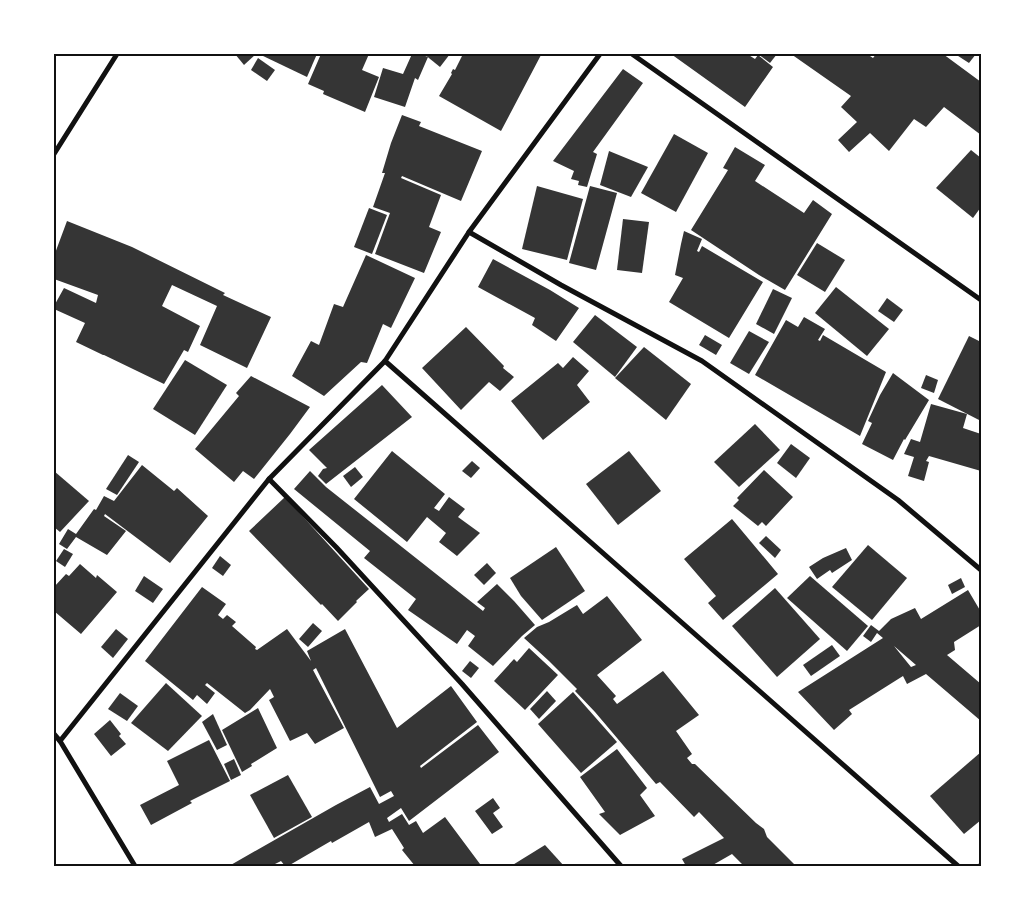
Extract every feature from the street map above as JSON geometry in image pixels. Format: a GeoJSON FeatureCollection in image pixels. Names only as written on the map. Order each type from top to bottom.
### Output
{"type":"FeatureCollection","features":[{"type":"Feature","properties":{"kind":"street"},"geometry":{"type":"LineString","coordinates":[[54,154],[117,54]]}},
{"type":"Feature","properties":{"kind":"street"},"geometry":{"type":"LineString","coordinates":[[60,741],[268,479],[385,361],[469,232],[600,54]]}},
{"type":"Feature","properties":{"kind":"street"},"geometry":{"type":"LineString","coordinates":[[632,54],[981,300]]}},
{"type":"Feature","properties":{"kind":"street"},"geometry":{"type":"LineString","coordinates":[[469,232],[561,285],[702,361],[898,500],[981,570]]}},
{"type":"Feature","properties":{"kind":"street"},"geometry":{"type":"LineString","coordinates":[[385,361],[958,866]]}},
{"type":"Feature","properties":{"kind":"street"},"geometry":{"type":"LineString","coordinates":[[268,479],[336,547],[462,684],[621,866]]}},
{"type":"Feature","properties":{"kind":"street"},"geometry":{"type":"LineString","coordinates":[[54,734],[135,866]]}},
{"type":"Feature","properties":{"kind":"building"},"geometry":{"type":"Polygon","coordinates":[[[235,54],[256,54],[244,65],[235,54]]]}},
{"type":"Feature","properties":{"kind":"building"},"geometry":{"type":"Polygon","coordinates":[[[262,54],[317,54],[307,77],[262,54]]]}},
{"type":"Feature","properties":{"kind":"building"},"geometry":{"type":"Polygon","coordinates":[[[321,54],[369,54],[362,70],[379,77],[365,112],[323,94],[324,91],[308,84],[321,54]]]}},
{"type":"Feature","properties":{"kind":"building"},"geometry":{"type":"Polygon","coordinates":[[[412,54],[428,57],[418,80],[415,78],[405,107],[374,97],[383,68],[403,74],[412,54]]]}},
{"type":"Feature","properties":{"kind":"building"},"geometry":{"type":"Polygon","coordinates":[[[424,54],[450,54],[440,67],[424,54]]]}},
{"type":"Feature","properties":{"kind":"building"},"geometry":{"type":"Polygon","coordinates":[[[463,54],[541,55],[501,131],[439,96],[463,54]]]}},
{"type":"Feature","properties":{"kind":"building"},"geometry":{"type":"Polygon","coordinates":[[[671,54],[747,54],[755,59],[758,55],[773,67],[745,107],[671,54]]]}},
{"type":"Feature","properties":{"kind":"building"},"geometry":{"type":"Polygon","coordinates":[[[758,54],[777,54],[770,63],[758,54]]]}},
{"type":"Feature","properties":{"kind":"building"},"geometry":{"type":"Polygon","coordinates":[[[791,54],[867,54],[873,58],[876,54],[943,54],[981,82],[981,135],[944,107],[926,127],[914,119],[889,151],[870,133],[849,152],[838,140],[857,122],[841,107],[851,96],[791,54]]]}},
{"type":"Feature","properties":{"kind":"building"},"geometry":{"type":"Polygon","coordinates":[[[955,54],[976,54],[969,63],[955,54]]]}},
{"type":"Feature","properties":{"kind":"building"},"geometry":{"type":"Polygon","coordinates":[[[258,58],[275,70],[267,81],[251,70],[258,58]]]}},
{"type":"Feature","properties":{"kind":"building"},"geometry":{"type":"Polygon","coordinates":[[[623,69],[643,83],[593,152],[597,154],[587,187],[578,185],[579,181],[571,179],[574,171],[553,161],[623,69]]]}},
{"type":"Feature","properties":{"kind":"building"},"geometry":{"type":"Polygon","coordinates":[[[402,115],[421,122],[419,126],[482,151],[461,201],[402,176],[401,178],[441,195],[429,227],[441,232],[424,273],[375,254],[390,213],[373,207],[385,173],[382,173],[391,143],[402,115]]]}},
{"type":"Feature","properties":{"kind":"building"},"geometry":{"type":"Polygon","coordinates":[[[674,134],[708,153],[676,212],[641,193],[674,134]]]}},
{"type":"Feature","properties":{"kind":"building"},"geometry":{"type":"Polygon","coordinates":[[[735,147],[765,165],[755,181],[804,213],[813,200],[832,214],[785,290],[691,230],[728,170],[723,168],[735,147]]]}},
{"type":"Feature","properties":{"kind":"building"},"geometry":{"type":"Polygon","coordinates":[[[971,150],[981,158],[981,207],[973,218],[936,188],[971,150]]]}},
{"type":"Feature","properties":{"kind":"building"},"geometry":{"type":"Polygon","coordinates":[[[609,151],[648,167],[631,197],[600,185],[609,151]]]}},
{"type":"Feature","properties":{"kind":"building"},"geometry":{"type":"Polygon","coordinates":[[[537,186],[583,199],[567,260],[522,249],[537,186]]]}},
{"type":"Feature","properties":{"kind":"building"},"geometry":{"type":"Polygon","coordinates":[[[590,186],[617,193],[596,270],[569,263],[590,186]]]}},
{"type":"Feature","properties":{"kind":"building"},"geometry":{"type":"Polygon","coordinates":[[[369,208],[387,215],[372,254],[354,247],[369,208]]]}},
{"type":"Feature","properties":{"kind":"building"},"geometry":{"type":"Polygon","coordinates":[[[623,219],[649,222],[642,273],[617,270],[623,219]]]}},
{"type":"Feature","properties":{"kind":"building"},"geometry":{"type":"Polygon","coordinates":[[[67,221],[132,247],[225,293],[223,295],[271,317],[247,368],[200,345],[217,306],[172,285],[162,306],[200,326],[188,352],[184,350],[164,384],[76,342],[85,323],[54,309],[54,306],[64,288],[96,303],[98,295],[54,279],[54,256],[67,221]]]}},
{"type":"Feature","properties":{"kind":"building"},"geometry":{"type":"Polygon","coordinates":[[[684,231],[702,239],[697,251],[699,252],[702,246],[763,282],[729,338],[669,302],[683,278],[675,275],[684,231]]]}},
{"type":"Feature","properties":{"kind":"building"},"geometry":{"type":"Polygon","coordinates":[[[817,243],[845,260],[825,292],[797,275],[817,243]]]}},
{"type":"Feature","properties":{"kind":"building"},"geometry":{"type":"Polygon","coordinates":[[[366,255],[415,278],[391,328],[383,324],[367,363],[361,362],[324,396],[292,376],[311,341],[319,345],[334,304],[343,307],[366,255]]]}},
{"type":"Feature","properties":{"kind":"building"},"geometry":{"type":"Polygon","coordinates":[[[493,259],[579,308],[556,341],[532,325],[535,318],[478,287],[493,259]]]}},
{"type":"Feature","properties":{"kind":"building"},"geometry":{"type":"Polygon","coordinates":[[[836,287],[889,329],[867,356],[815,313],[836,287]]]}},
{"type":"Feature","properties":{"kind":"building"},"geometry":{"type":"Polygon","coordinates":[[[773,289],[792,298],[774,334],[756,324],[773,289]]]}},
{"type":"Feature","properties":{"kind":"building"},"geometry":{"type":"Polygon","coordinates":[[[887,298],[903,310],[894,322],[878,311],[887,298]]]}},
{"type":"Feature","properties":{"kind":"building"},"geometry":{"type":"Polygon","coordinates":[[[595,315],[637,347],[615,377],[573,342],[595,315]]]}},
{"type":"Feature","properties":{"kind":"building"},"geometry":{"type":"Polygon","coordinates":[[[804,317],[825,329],[818,340],[820,341],[823,335],[886,372],[860,436],[755,375],[786,320],[798,327],[804,317]]]}},
{"type":"Feature","properties":{"kind":"building"},"geometry":{"type":"Polygon","coordinates":[[[466,327],[504,366],[503,368],[514,377],[500,391],[489,382],[461,410],[422,368],[466,327]]]}},
{"type":"Feature","properties":{"kind":"building"},"geometry":{"type":"Polygon","coordinates":[[[749,331],[769,342],[749,374],[730,363],[749,331]]]}},
{"type":"Feature","properties":{"kind":"building"},"geometry":{"type":"Polygon","coordinates":[[[705,335],[722,345],[716,355],[699,345],[705,335]]]}},
{"type":"Feature","properties":{"kind":"building"},"geometry":{"type":"Polygon","coordinates":[[[969,336],[981,342],[981,421],[938,399],[969,336]]]}},
{"type":"Feature","properties":{"kind":"building"},"geometry":{"type":"Polygon","coordinates":[[[644,347],[691,384],[666,420],[615,378],[644,347]]]}},
{"type":"Feature","properties":{"kind":"building"},"geometry":{"type":"Polygon","coordinates":[[[573,357],[589,371],[577,385],[590,402],[543,440],[511,401],[558,363],[563,368],[573,357]]]}},
{"type":"Feature","properties":{"kind":"building"},"geometry":{"type":"Polygon","coordinates":[[[185,360],[227,385],[195,435],[153,409],[185,360]]]}},
{"type":"Feature","properties":{"kind":"building"},"geometry":{"type":"Polygon","coordinates":[[[893,373],[929,400],[893,460],[862,444],[872,423],[868,421],[893,373]]]}},
{"type":"Feature","properties":{"kind":"building"},"geometry":{"type":"Polygon","coordinates":[[[926,375],[938,380],[934,393],[921,388],[926,375]]]}},
{"type":"Feature","properties":{"kind":"building"},"geometry":{"type":"Polygon","coordinates":[[[251,376],[310,407],[254,479],[243,471],[234,482],[195,449],[239,396],[236,393],[251,376]]]}},
{"type":"Feature","properties":{"kind":"building"},"geometry":{"type":"Polygon","coordinates":[[[382,385],[412,417],[326,484],[318,476],[323,469],[327,468],[309,450],[382,385]]]}},
{"type":"Feature","properties":{"kind":"building"},"geometry":{"type":"Polygon","coordinates":[[[931,404],[967,414],[963,428],[981,434],[981,471],[929,456],[926,461],[929,462],[924,481],[908,476],[914,457],[904,454],[911,439],[920,442],[931,404]]]}},
{"type":"Feature","properties":{"kind":"building"},"geometry":{"type":"Polygon","coordinates":[[[755,424],[780,450],[739,487],[714,462],[755,424]]]}},
{"type":"Feature","properties":{"kind":"building"},"geometry":{"type":"Polygon","coordinates":[[[791,444],[810,458],[796,478],[777,463],[791,444]]]}},
{"type":"Feature","properties":{"kind":"building"},"geometry":{"type":"Polygon","coordinates":[[[392,451],[445,494],[434,508],[439,511],[449,497],[465,509],[458,517],[480,533],[457,556],[439,542],[446,533],[427,517],[407,542],[354,499],[392,451]]]}},
{"type":"Feature","properties":{"kind":"building"},"geometry":{"type":"Polygon","coordinates":[[[629,451],[661,491],[618,525],[586,484],[629,451]]]}},
{"type":"Feature","properties":{"kind":"building"},"geometry":{"type":"Polygon","coordinates":[[[128,455],[139,462],[117,495],[106,489],[128,455]]]}},
{"type":"Feature","properties":{"kind":"building"},"geometry":{"type":"Polygon","coordinates":[[[472,461],[480,468],[471,478],[462,471],[472,461]]]}},
{"type":"Feature","properties":{"kind":"building"},"geometry":{"type":"Polygon","coordinates":[[[142,465],[174,491],[177,488],[208,516],[170,563],[105,514],[104,516],[126,531],[107,555],[76,537],[67,549],[59,544],[68,529],[76,534],[94,509],[96,510],[104,496],[114,501],[142,465]]]}},
{"type":"Feature","properties":{"kind":"building"},"geometry":{"type":"Polygon","coordinates":[[[355,467],[363,477],[351,487],[343,476],[355,467]]]}},
{"type":"Feature","properties":{"kind":"building"},"geometry":{"type":"Polygon","coordinates":[[[764,470],[793,497],[766,526],[762,522],[758,526],[733,506],[739,500],[737,498],[764,470]]]}},
{"type":"Feature","properties":{"kind":"building"},"geometry":{"type":"Polygon","coordinates":[[[54,471],[89,501],[60,532],[54,527],[54,471]]]}},
{"type":"Feature","properties":{"kind":"building"},"geometry":{"type":"Polygon","coordinates":[[[310,471],[326,487],[483,611],[485,608],[477,602],[497,584],[535,625],[493,666],[468,646],[475,636],[467,630],[457,644],[408,610],[416,599],[364,558],[370,551],[294,489],[310,471]]]}},
{"type":"Feature","properties":{"kind":"building"},"geometry":{"type":"Polygon","coordinates":[[[285,497],[369,589],[338,621],[249,531],[285,497]]]}},
{"type":"Feature","properties":{"kind":"building"},"geometry":{"type":"Polygon","coordinates":[[[732,519],[778,574],[723,620],[708,603],[716,596],[684,559],[732,519]]]}},
{"type":"Feature","properties":{"kind":"building"},"geometry":{"type":"Polygon","coordinates":[[[766,536],[781,550],[775,558],[759,543],[766,536]]]}},
{"type":"Feature","properties":{"kind":"building"},"geometry":{"type":"Polygon","coordinates":[[[868,545],[907,578],[872,620],[832,587],[868,545]]]}},
{"type":"Feature","properties":{"kind":"building"},"geometry":{"type":"Polygon","coordinates":[[[556,547],[585,591],[542,620],[521,596],[510,578],[556,547]]]}},
{"type":"Feature","properties":{"kind":"building"},"geometry":{"type":"Polygon","coordinates":[[[846,548],[852,560],[832,573],[830,570],[817,579],[809,567],[823,558],[846,548]]]}},
{"type":"Feature","properties":{"kind":"building"},"geometry":{"type":"Polygon","coordinates":[[[64,549],[73,554],[65,567],[56,561],[64,549]]]}},
{"type":"Feature","properties":{"kind":"building"},"geometry":{"type":"Polygon","coordinates":[[[220,556],[231,565],[223,576],[212,568],[220,556]]]}},
{"type":"Feature","properties":{"kind":"building"},"geometry":{"type":"Polygon","coordinates":[[[487,563],[496,573],[484,585],[474,575],[487,563]]]}},
{"type":"Feature","properties":{"kind":"building"},"geometry":{"type":"Polygon","coordinates":[[[80,564],[96,578],[97,575],[117,592],[81,634],[54,611],[54,587],[66,574],[69,576],[80,564]]]}},
{"type":"Feature","properties":{"kind":"building"},"geometry":{"type":"Polygon","coordinates":[[[144,576],[163,589],[153,603],[135,591],[144,576]]]}},
{"type":"Feature","properties":{"kind":"building"},"geometry":{"type":"Polygon","coordinates":[[[810,576],[868,626],[847,651],[787,598],[810,576]]]}},
{"type":"Feature","properties":{"kind":"building"},"geometry":{"type":"Polygon","coordinates":[[[961,578],[965,587],[952,594],[948,585],[961,578]]]}},
{"type":"Feature","properties":{"kind":"building"},"geometry":{"type":"Polygon","coordinates":[[[202,587],[226,604],[218,615],[223,619],[227,615],[236,622],[232,626],[257,650],[287,629],[311,661],[307,651],[345,629],[397,728],[451,686],[477,722],[420,766],[421,768],[478,725],[499,752],[409,821],[401,808],[387,818],[389,822],[402,814],[409,825],[416,821],[423,833],[445,817],[480,864],[476,866],[415,866],[402,850],[404,848],[392,829],[375,837],[369,822],[288,866],[285,866],[281,861],[271,866],[229,866],[370,787],[379,804],[394,796],[391,791],[380,797],[316,668],[313,670],[344,728],[315,744],[307,733],[290,741],[269,700],[274,697],[270,689],[245,713],[207,683],[205,685],[215,693],[207,704],[197,695],[193,700],[145,661],[202,587]]]}},
{"type":"Feature","properties":{"kind":"building"},"geometry":{"type":"Polygon","coordinates":[[[775,588],[820,639],[777,677],[732,626],[775,588]]]}},
{"type":"Feature","properties":{"kind":"building"},"geometry":{"type":"Polygon","coordinates":[[[968,590],[981,612],[981,625],[954,642],[955,650],[947,655],[981,684],[981,721],[926,674],[907,684],[903,676],[849,710],[852,714],[834,730],[798,692],[883,638],[877,633],[871,642],[863,636],[871,625],[879,631],[891,619],[915,608],[921,619],[968,590]],[[894,646],[911,667],[916,665],[894,646]]]}},
{"type":"Feature","properties":{"kind":"building"},"geometry":{"type":"Polygon","coordinates":[[[607,596],[642,640],[597,675],[616,696],[613,699],[617,704],[663,671],[699,715],[676,731],[692,754],[687,758],[764,829],[767,837],[796,866],[744,866],[732,854],[711,866],[686,866],[682,859],[724,838],[699,812],[694,817],[660,782],[656,784],[575,691],[577,689],[524,638],[537,627],[577,605],[583,614],[607,596]]]}},
{"type":"Feature","properties":{"kind":"building"},"geometry":{"type":"Polygon","coordinates":[[[313,623],[322,631],[308,647],[299,639],[313,623]]]}},
{"type":"Feature","properties":{"kind":"building"},"geometry":{"type":"Polygon","coordinates":[[[116,629],[128,639],[113,658],[101,647],[116,629]]]}},
{"type":"Feature","properties":{"kind":"building"},"geometry":{"type":"Polygon","coordinates":[[[832,645],[840,656],[811,676],[803,665],[832,645]]]}},
{"type":"Feature","properties":{"kind":"building"},"geometry":{"type":"Polygon","coordinates":[[[529,648],[558,675],[525,710],[494,681],[514,659],[517,662],[529,648]]]}},
{"type":"Feature","properties":{"kind":"building"},"geometry":{"type":"Polygon","coordinates":[[[470,661],[479,668],[471,678],[462,671],[470,661]]]}},
{"type":"Feature","properties":{"kind":"building"},"geometry":{"type":"Polygon","coordinates":[[[166,683],[202,716],[168,751],[131,723],[166,683]]]}},
{"type":"Feature","properties":{"kind":"building"},"geometry":{"type":"Polygon","coordinates":[[[547,691],[556,701],[539,719],[530,709],[547,691]]]}},
{"type":"Feature","properties":{"kind":"building"},"geometry":{"type":"Polygon","coordinates":[[[573,692],[617,742],[581,773],[538,724],[573,692]]]}},
{"type":"Feature","properties":{"kind":"building"},"geometry":{"type":"Polygon","coordinates":[[[120,693],[138,706],[127,721],[108,709],[120,693]]]}},
{"type":"Feature","properties":{"kind":"building"},"geometry":{"type":"Polygon","coordinates":[[[258,708],[277,748],[251,764],[252,766],[242,772],[222,730],[258,708]]]}},
{"type":"Feature","properties":{"kind":"building"},"geometry":{"type":"Polygon","coordinates":[[[213,714],[227,745],[217,750],[202,722],[213,714]]]}},
{"type":"Feature","properties":{"kind":"building"},"geometry":{"type":"Polygon","coordinates":[[[110,720],[126,744],[111,756],[94,734],[110,720]]]}},
{"type":"Feature","properties":{"kind":"building"},"geometry":{"type":"Polygon","coordinates":[[[209,740],[230,781],[190,801],[192,803],[151,825],[140,805],[179,785],[167,761],[209,740]]]}},
{"type":"Feature","properties":{"kind":"building"},"geometry":{"type":"Polygon","coordinates":[[[617,749],[647,788],[640,795],[655,816],[620,835],[599,814],[605,812],[580,777],[617,749]]]}},
{"type":"Feature","properties":{"kind":"building"},"geometry":{"type":"Polygon","coordinates":[[[981,752],[981,820],[964,834],[930,796],[981,752]]]}},
{"type":"Feature","properties":{"kind":"building"},"geometry":{"type":"Polygon","coordinates":[[[234,759],[241,775],[231,780],[224,764],[234,759]]]}},
{"type":"Feature","properties":{"kind":"building"},"geometry":{"type":"Polygon","coordinates":[[[288,775],[312,817],[274,838],[250,795],[288,775]]]}},
{"type":"Feature","properties":{"kind":"building"},"geometry":{"type":"Polygon","coordinates":[[[493,798],[500,808],[493,813],[503,827],[492,834],[475,811],[493,798]]]}},
{"type":"Feature","properties":{"kind":"building"},"geometry":{"type":"Polygon","coordinates":[[[545,845],[564,866],[511,866],[545,845]]]}}]}
